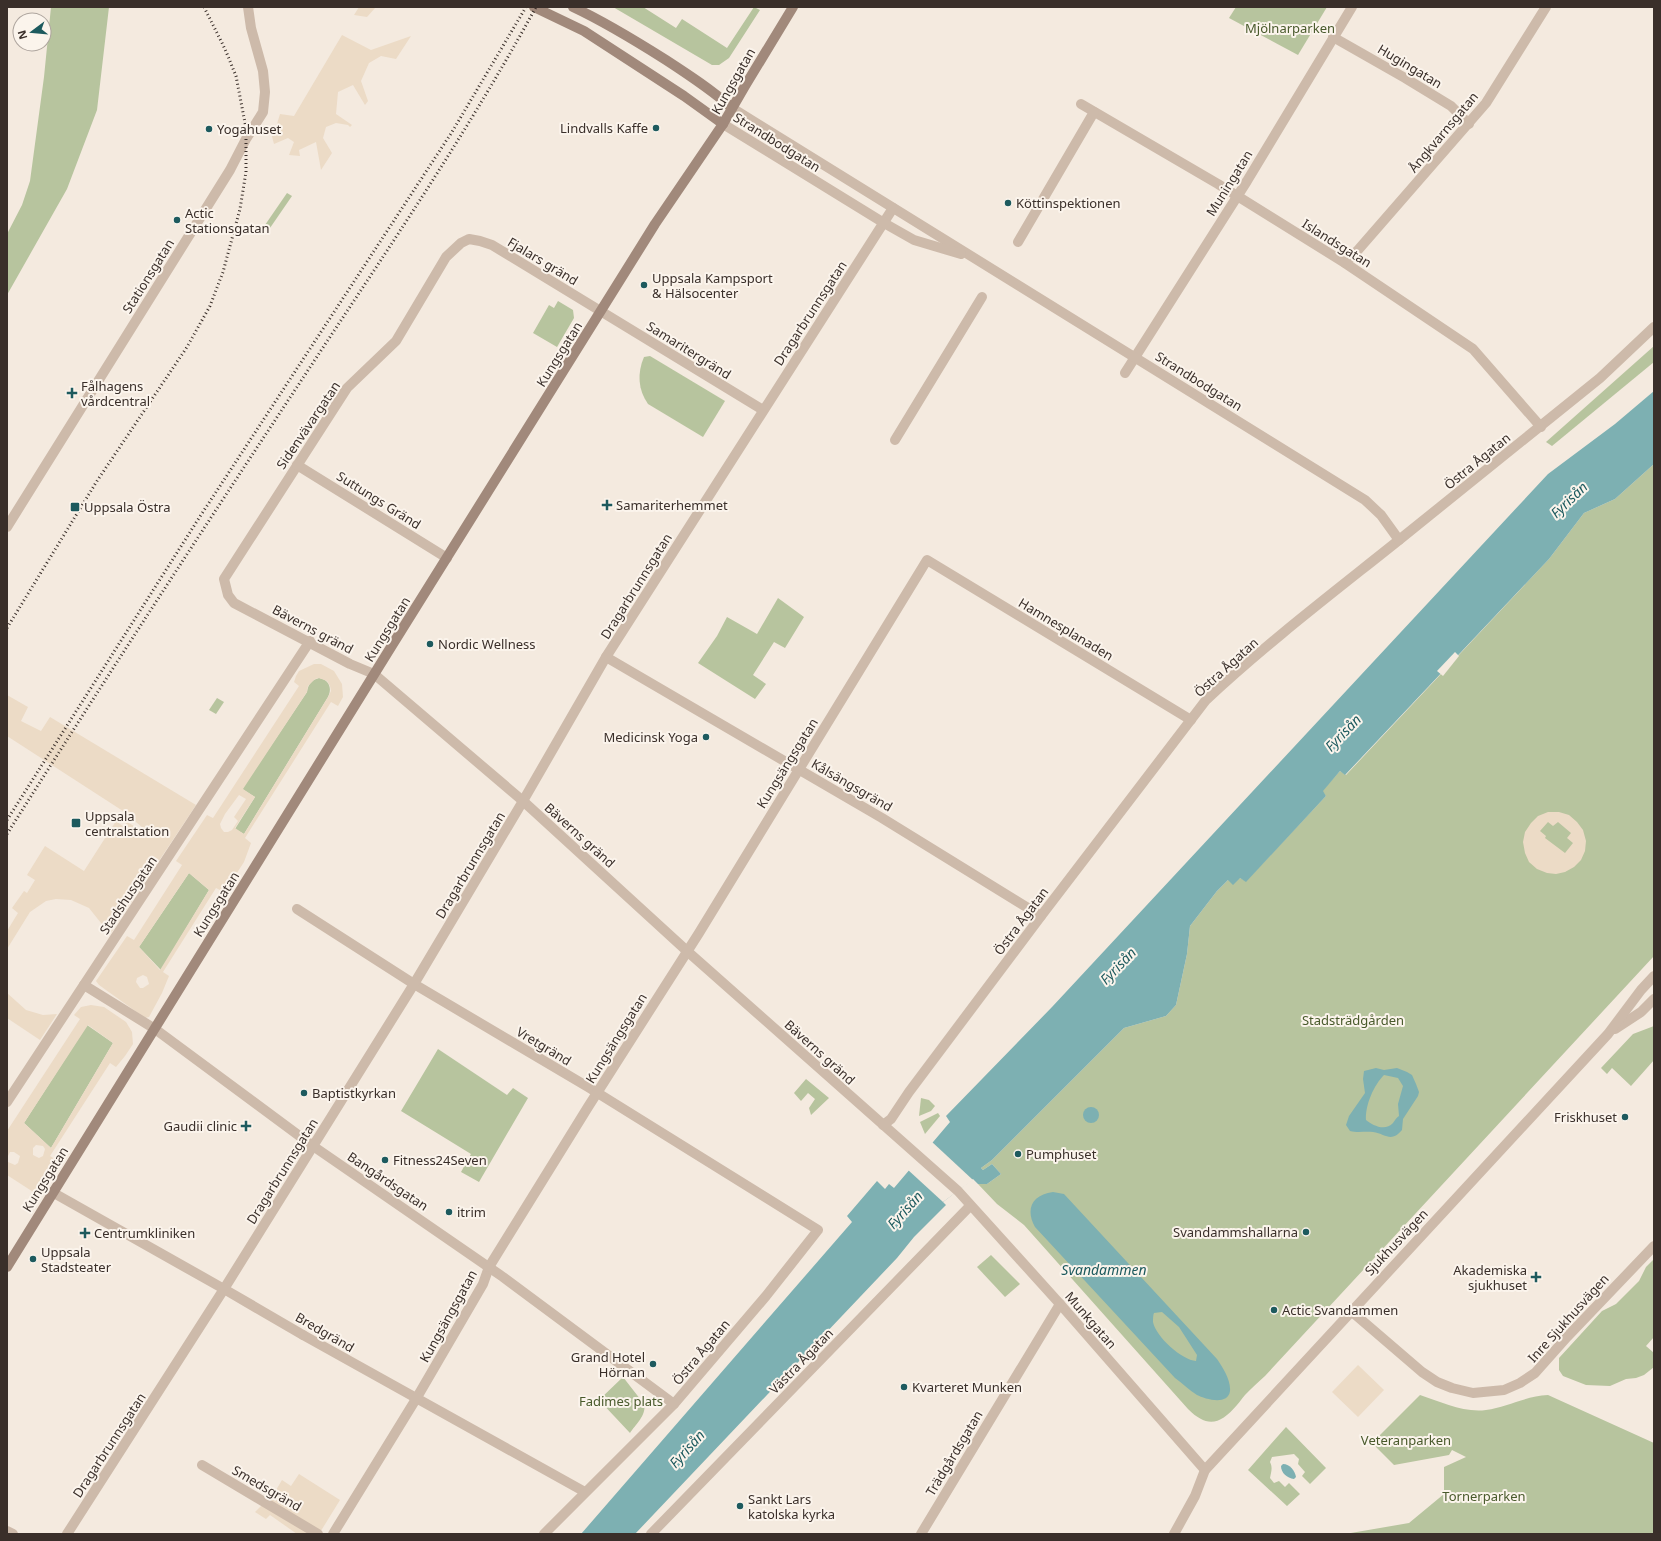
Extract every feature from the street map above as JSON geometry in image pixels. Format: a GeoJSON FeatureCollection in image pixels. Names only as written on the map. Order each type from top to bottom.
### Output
{"type":"FeatureCollection","features":[{"type":"Feature","properties":{"kind":"main road","name":"Strandbodgatan"},"geometry":{"type":"LineString","coordinates":[[534,7],[584,31],[684,96],[723,124]]}},
{"type":"Feature","properties":{"kind":"main road","name":"Strandbodgatan"},"geometry":{"type":"LineString","coordinates":[[573,7],[594,17],[640,44],[704,85],[732,108]]}},
{"type":"Feature","properties":{"kind":"main road","name":"Kungsgatan"},"geometry":{"type":"LineString","coordinates":[[7,1266],[374,674],[602,312],[655,224],[723,124],[793,7]]}},
{"type":"Feature","properties":{"kind":"street","name":"Stationsgatan"},"geometry":{"type":"LineString","coordinates":[[242,7],[251,28]]}},
{"type":"Feature","properties":{"kind":"street","name":"Stationsgatan"},"geometry":{"type":"LineString","coordinates":[[7,527],[230,170],[246,139],[263,112],[266,92],[263,71],[251,28],[248,7]]}},
{"type":"Feature","properties":{"kind":"street","name":"Muningatan"},"geometry":{"type":"LineString","coordinates":[[1125,373],[1136,358],[1236,196],[1247,181],[1352,7]]}},
{"type":"Feature","properties":{"kind":"street","name":"Ångkvarnsgatan"},"geometry":{"type":"LineString","coordinates":[[1345,262],[1358,250],[1486,103],[1546,7]]}},
{"type":"Feature","properties":{"kind":"street","name":"Hugingatan"},"geometry":{"type":"LineString","coordinates":[[1333,37],[1451,106],[1469,124]]}},
{"type":"Feature","properties":{"kind":"street","name":"Islandsgatan"},"geometry":{"type":"LineString","coordinates":[[1081,104],[1345,262],[1473,349],[1541,427]]}},
{"type":"Feature","properties":{"kind":"street","name":"Strandbodgatan"},"geometry":{"type":"LineString","coordinates":[[732,108],[1365,500],[1381,515],[1399,540]]}},
{"type":"Feature","properties":{"kind":"street"},"geometry":{"type":"LineString","coordinates":[[1018,242],[1094,112]]}},
{"type":"Feature","properties":{"kind":"street","name":"Strandbodgatan"},"geometry":{"type":"LineString","coordinates":[[723,124],[914,240],[973,257]]}},
{"type":"Feature","properties":{"kind":"street","name":"Dragarbrunnsgatan"},"geometry":{"type":"LineString","coordinates":[[67,1534],[224,1288],[414,984],[523,801],[606,656],[893,208]]}},
{"type":"Feature","properties":{"kind":"street","name":"Fjalars gränd"},"geometry":{"type":"LineString","coordinates":[[469,239],[492,245],[602,312]]}},
{"type":"Feature","properties":{"kind":"street","name":"Sidenvävargatan"},"geometry":{"type":"LineString","coordinates":[[224,579],[347,388],[396,341],[446,257],[461,243],[469,239]]}},
{"type":"Feature","properties":{"kind":"street"},"geometry":{"type":"LineString","coordinates":[[895,440],[982,297]]}},
{"type":"Feature","properties":{"kind":"street","name":"Samaritergränd"},"geometry":{"type":"LineString","coordinates":[[602,312],[763,410]]}},
{"type":"Feature","properties":{"kind":"street","name":"Östra Ågatan"},"geometry":{"type":"LineString","coordinates":[[884,1125],[894,1115],[909,1092],[1041,916],[1206,700],[1306,614],[1541,427],[1600,378],[1654,327]]}},
{"type":"Feature","properties":{"kind":"street","name":"Suttungs Gränd"},"geometry":{"type":"LineString","coordinates":[[297,465],[447,558]]}},
{"type":"Feature","properties":{"kind":"street","name":"Hamnesplanaden"},"geometry":{"type":"LineString","coordinates":[[927,560],[1192,720]]}},
{"type":"Feature","properties":{"kind":"street","name":"Kungsängsgatan"},"geometry":{"type":"LineString","coordinates":[[333,1534],[416,1399],[483,1284],[489,1267],[597,1093],[688,951],[927,560]]}},
{"type":"Feature","properties":{"kind":"street","name":"Bäverns gränd"},"geometry":{"type":"LineString","coordinates":[[224,579],[228,595],[234,603],[350,664],[374,674],[523,801],[688,951],[902,1141]]}},
{"type":"Feature","properties":{"kind":"street","name":"Stadshusgatan"},"geometry":{"type":"LineString","coordinates":[[7,1102],[310,642]]}},
{"type":"Feature","properties":{"kind":"street","name":"Kålsängsgränd"},"geometry":{"type":"LineString","coordinates":[[606,656],[882,818],[1041,916]]}},
{"type":"Feature","properties":{"kind":"street","name":"Vretgränd"},"geometry":{"type":"LineString","coordinates":[[297,909],[414,984],[597,1093],[818,1230]]}},
{"type":"Feature","properties":{"kind":"street","name":"Sjukhusvägen"},"geometry":{"type":"LineString","coordinates":[[1205,1470],[1608,1034],[1641,990],[1654,976]]}},
{"type":"Feature","properties":{"kind":"street","name":"Bangårdsgatan"},"geometry":{"type":"LineString","coordinates":[[84,985],[155,1029],[313,1146],[489,1267],[674,1404]]}},
{"type":"Feature","properties":{"kind":"street","name":"Sjukhusvägen"},"geometry":{"type":"LineString","coordinates":[[1608,1034],[1641,1012],[1654,999]]}},
{"type":"Feature","properties":{"kind":"street","name":"Munkgatan"},"geometry":{"type":"LineString","coordinates":[[902,1141],[958,1191],[1060,1304],[1205,1470]]}},
{"type":"Feature","properties":{"kind":"street","name":"Bredgränd"},"geometry":{"type":"LineString","coordinates":[[52,1192],[224,1288],[416,1399],[585,1492]]}},
{"type":"Feature","properties":{"kind":"street","name":"Västra Ågatan"},"geometry":{"type":"LineString","coordinates":[[654,1533],[970,1206]]}},
{"type":"Feature","properties":{"kind":"street","name":"Östra Ågatan"},"geometry":{"type":"LineString","coordinates":[[544,1534],[674,1404],[766,1296],[818,1230]]}},
{"type":"Feature","properties":{"kind":"street","name":"Inre Sjukhusvägen"},"geometry":{"type":"LineString","coordinates":[[1351,1311],[1422,1372],[1437,1382],[1452,1388],[1473,1393],[1504,1390],[1520,1383],[1535,1373],[1654,1246]]}},
{"type":"Feature","properties":{"kind":"street","name":"Trädgårdsgatan"},"geometry":{"type":"LineString","coordinates":[[921,1534],[1060,1304]]}},
{"type":"Feature","properties":{"kind":"street","name":"Smedsgränd"},"geometry":{"type":"LineString","coordinates":[[202,1465],[318,1534]]}},
{"type":"Feature","properties":{"kind":"street"},"geometry":{"type":"LineString","coordinates":[[1174,1534],[1195,1496],[1205,1470]]}},
{"type":"Feature","properties":{"kind":"street"},"geometry":{"type":"LineString","coordinates":[[7,1531],[13,1534]]}},
{"type":"Feature","properties":{"kind":"green space"},"geometry":{"type":"Polygon","coordinates":[[[51,7],[109,7],[97,110],[67,189],[7,295],[7,234],[22,205],[30,181],[46,52],[52,52],[52,12],[50,12],[51,7]]]}},
{"type":"Feature","properties":{"kind":"green space"},"geometry":{"type":"Polygon","coordinates":[[[613,7],[643,7],[676,28],[682,19],[727,48],[754,7],[760,10],[729,58],[719,65],[712,65],[613,7]]]}},
{"type":"Feature","properties":{"kind":"green space","name":"Mjölnarparken"},"geometry":{"type":"Polygon","coordinates":[[[1236,7],[1327,7],[1298,55],[1229,18],[1236,7]]]}},
{"type":"Feature","properties":{"kind":"green space"},"geometry":{"type":"Polygon","coordinates":[[[287,193],[292,196],[270,228],[265,225],[287,193]]]}},
{"type":"Feature","properties":{"kind":"green space"},"geometry":{"type":"Polygon","coordinates":[[[558,301],[573,310],[574,318],[557,347],[533,333],[549,305],[554,308],[558,301]]]}},
{"type":"Feature","properties":{"kind":"green space"},"geometry":{"type":"Polygon","coordinates":[[[1654,346],[1654,362],[1552,446],[1546,442],[1654,346]]]}},
{"type":"Feature","properties":{"kind":"green space"},"geometry":{"type":"Polygon","coordinates":[[[650,356],[725,401],[703,437],[648,404],[640,387],[640,369],[644,357],[650,356]]]}},
{"type":"Feature","properties":{"kind":"green space","name":"Stadsträdgården"},"geometry":{"type":"Polygon","coordinates":[[[1654,464],[1654,956],[1265,1376],[1245,1395],[1231,1412],[1225,1417],[1213,1422],[1201,1419],[1188,1409],[1024,1225],[997,1204],[978,1184],[987,1184],[1001,1174],[992,1164],[983,1170],[981,1168],[992,1160],[1124,1028],[1166,1016],[1176,1005],[1187,954],[1190,926],[1217,891],[1228,880],[1240,878],[1246,881],[1326,796],[1322,791],[1340,771],[1346,775],[1549,559],[1584,513],[1615,499],[1654,464]]]}},
{"type":"Feature","properties":{"kind":"green space"},"geometry":{"type":"Polygon","coordinates":[[[778,598],[804,617],[785,648],[774,642],[753,675],[766,684],[755,699],[698,663],[717,636],[727,617],[757,634],[778,598]]]}},
{"type":"Feature","properties":{"kind":"green space"},"geometry":{"type":"Polygon","coordinates":[[[319,678],[326,681],[329,685],[330,691],[328,697],[244,834],[235,829],[255,797],[242,789],[307,692],[310,683],[319,678]]]}},
{"type":"Feature","properties":{"kind":"green space"},"geometry":{"type":"Polygon","coordinates":[[[217,698],[224,702],[216,714],[209,710],[217,698]]]}},
{"type":"Feature","properties":{"kind":"green space"},"geometry":{"type":"Polygon","coordinates":[[[189,873],[209,890],[161,970],[139,947],[189,873]]]}},
{"type":"Feature","properties":{"kind":"green space"},"geometry":{"type":"Polygon","coordinates":[[[87,1025],[113,1043],[51,1148],[24,1123],[87,1025]]]}},
{"type":"Feature","properties":{"kind":"green space"},"geometry":{"type":"Polygon","coordinates":[[[1654,1026],[1654,1060],[1631,1086],[1612,1068],[1607,1074],[1601,1068],[1633,1034],[1654,1026]]]}},
{"type":"Feature","properties":{"kind":"green space"},"geometry":{"type":"Polygon","coordinates":[[[438,1049],[507,1095],[513,1088],[528,1098],[479,1182],[461,1172],[471,1154],[401,1111],[438,1049]]]}},
{"type":"Feature","properties":{"kind":"green space"},"geometry":{"type":"Polygon","coordinates":[[[806,1079],[829,1098],[811,1115],[809,1108],[815,1099],[808,1093],[801,1101],[794,1093],[806,1079]]]}},
{"type":"Feature","properties":{"kind":"green space"},"geometry":{"type":"Polygon","coordinates":[[[921,1098],[929,1100],[935,1106],[931,1111],[919,1116],[921,1098]]]}},
{"type":"Feature","properties":{"kind":"green space"},"geometry":{"type":"Polygon","coordinates":[[[938,1113],[940,1116],[925,1134],[920,1122],[938,1113]]]}},
{"type":"Feature","properties":{"kind":"green space"},"geometry":{"type":"Polygon","coordinates":[[[991,1255],[1020,1284],[1005,1297],[977,1267],[991,1255]]]}},
{"type":"Feature","properties":{"kind":"green space"},"geometry":{"type":"Polygon","coordinates":[[[1654,1259],[1654,1337],[1646,1346],[1654,1353],[1654,1367],[1644,1375],[1626,1379],[1610,1386],[1586,1385],[1563,1376],[1559,1370],[1559,1358],[1602,1311],[1616,1304],[1639,1281],[1646,1267],[1654,1259]]]}},
{"type":"Feature","properties":{"kind":"green space","name":"Fadimes plats"},"geometry":{"type":"Polygon","coordinates":[[[623,1377],[644,1404],[644,1412],[630,1433],[599,1400],[623,1377]]]}},
{"type":"Feature","properties":{"kind":"green space"},"geometry":{"type":"Polygon","coordinates":[[[1420,1395],[1453,1406],[1478,1411],[1494,1409],[1532,1397],[1548,1395],[1654,1443],[1654,1534],[1345,1534],[1409,1523],[1444,1494],[1444,1467],[1466,1457],[1452,1450],[1449,1455],[1394,1465],[1372,1443],[1420,1395]]]}},
{"type":"Feature","properties":{"kind":"green space"},"geometry":{"type":"Polygon","coordinates":[[[1286,1427],[1326,1468],[1310,1484],[1302,1476],[1305,1472],[1298,1464],[1299,1459],[1294,1454],[1272,1457],[1270,1462],[1272,1468],[1270,1478],[1274,1483],[1279,1481],[1285,1487],[1289,1483],[1300,1494],[1287,1506],[1248,1470],[1286,1427]]]}},
{"type":"Feature","properties":{"kind":"shaded area"},"geometry":{"type":"Polygon","coordinates":[[[359,7],[376,7],[367,17],[354,15],[359,7]]]}},
{"type":"Feature","properties":{"kind":"shaded area"},"geometry":{"type":"Polygon","coordinates":[[[342,35],[371,50],[411,36],[396,59],[381,56],[369,63],[361,81],[368,101],[365,105],[353,85],[338,92],[336,114],[352,125],[350,127],[348,125],[336,123],[326,127],[323,138],[332,153],[321,170],[316,142],[299,150],[300,156],[289,155],[294,142],[288,138],[274,144],[271,133],[277,124],[280,114],[294,116],[342,35]]]}},
{"type":"Feature","properties":{"kind":"shaded area"},"geometry":{"type":"Polygon","coordinates":[[[314,664],[321,664],[334,671],[342,684],[343,697],[338,706],[331,702],[245,838],[251,843],[244,862],[233,879],[222,891],[216,888],[163,972],[169,976],[149,1017],[145,1018],[99,985],[96,981],[127,936],[134,940],[182,865],[176,861],[207,815],[213,818],[299,686],[294,682],[299,671],[314,664]],[[319,678],[315,679],[308,686],[307,692],[243,789],[255,797],[235,828],[244,834],[331,691],[327,681],[319,678]],[[239,795],[225,814],[220,824],[224,832],[228,832],[232,830],[238,821],[234,817],[246,799],[239,795]],[[189,873],[139,947],[160,970],[209,890],[189,873]],[[143,975],[137,978],[136,982],[140,988],[143,988],[149,984],[147,977],[143,975]]]}},
{"type":"Feature","properties":{"kind":"shaded area"},"geometry":{"type":"Polygon","coordinates":[[[7,695],[28,707],[21,721],[41,731],[50,717],[196,805],[109,936],[89,908],[71,900],[56,899],[46,901],[30,912],[7,949],[7,931],[18,913],[12,908],[24,891],[27,893],[35,880],[27,875],[45,846],[84,871],[116,821],[124,827],[127,822],[156,839],[123,811],[7,736],[7,695]]]}},
{"type":"Feature","properties":{"kind":"shaded area"},"geometry":{"type":"Polygon","coordinates":[[[1548,812],[1559,812],[1569,815],[1583,830],[1586,841],[1585,851],[1581,860],[1574,867],[1565,872],[1556,874],[1547,873],[1537,869],[1529,862],[1525,853],[1523,842],[1525,832],[1538,816],[1548,812]],[[1548,822],[1540,831],[1546,836],[1545,838],[1565,853],[1573,843],[1567,838],[1571,833],[1558,822],[1553,826],[1548,822]]]}},
{"type":"Feature","properties":{"kind":"shaded area"},"geometry":{"type":"Polygon","coordinates":[[[7,993],[26,1010],[43,1015],[57,1014],[40,1040],[7,1018],[7,993]]]}},
{"type":"Feature","properties":{"kind":"shaded area"},"geometry":{"type":"Polygon","coordinates":[[[91,1005],[104,1007],[126,1022],[132,1032],[133,1044],[116,1067],[110,1063],[50,1156],[56,1160],[54,1174],[41,1197],[7,1175],[7,1159],[8,1162],[15,1165],[18,1163],[20,1156],[14,1152],[10,1152],[7,1158],[7,1131],[80,1019],[74,1015],[81,1007],[91,1005]],[[88,1025],[24,1123],[51,1148],[113,1043],[88,1025]],[[36,1145],[33,1148],[33,1155],[39,1158],[43,1156],[45,1149],[43,1146],[36,1145]]]}},
{"type":"Feature","properties":{"kind":"shaded area"},"geometry":{"type":"Polygon","coordinates":[[[1358,1365],[1384,1390],[1358,1417],[1332,1392],[1358,1365]]]}},
{"type":"Feature","properties":{"kind":"shaded area"},"geometry":{"type":"Polygon","coordinates":[[[299,1474],[340,1500],[319,1534],[297,1534],[270,1515],[266,1519],[255,1512],[265,1502],[270,1500],[282,1480],[291,1486],[299,1474]]]}},
{"type":"Feature","properties":{"kind":"water","name":"Fyrisån"},"geometry":{"type":"Polygon","coordinates":[[[1654,391],[1654,464],[1615,499],[1584,513],[1549,559],[1345,775],[1340,771],[1323,791],[1326,796],[1246,882],[1240,878],[1233,885],[1228,880],[1217,891],[1190,926],[1187,954],[1176,1005],[1166,1016],[1124,1028],[992,1160],[981,1168],[983,1170],[992,1164],[1001,1174],[987,1184],[978,1184],[973,1179],[943,1202],[946,1205],[914,1237],[897,1258],[635,1534],[581,1534],[852,1222],[847,1216],[877,1181],[885,1189],[889,1184],[894,1188],[950,1122],[946,1116],[1052,1007],[1548,474],[1615,424],[1654,391]]]}},
{"type":"Feature","properties":{"kind":"water"},"geometry":{"type":"Polygon","coordinates":[[[1376,1068],[1384,1070],[1397,1068],[1412,1075],[1419,1092],[1418,1096],[1403,1119],[1402,1130],[1395,1136],[1388,1137],[1373,1132],[1350,1131],[1346,1125],[1349,1116],[1365,1093],[1363,1079],[1364,1071],[1376,1068]],[[1384,1075],[1377,1084],[1371,1096],[1366,1114],[1366,1120],[1372,1124],[1379,1127],[1390,1126],[1399,1116],[1398,1104],[1403,1086],[1398,1078],[1384,1075]]]}},
{"type":"Feature","properties":{"kind":"water"},"geometry":{"type":"Polygon","coordinates":[[[1091,1107],[1098,1112],[1099,1115],[1094,1122],[1091,1123],[1084,1118],[1083,1115],[1088,1108],[1091,1107]]]}},
{"type":"Feature","properties":{"kind":"water","name":"Svandammen"},"geometry":{"type":"Polygon","coordinates":[[[1053,1192],[1064,1194],[1217,1359],[1226,1374],[1230,1387],[1228,1396],[1225,1399],[1216,1400],[1201,1397],[1175,1378],[1035,1227],[1031,1214],[1032,1204],[1040,1196],[1053,1192]],[[1162,1312],[1154,1313],[1153,1322],[1155,1328],[1164,1341],[1184,1357],[1196,1361],[1197,1355],[1179,1327],[1162,1312]]]}},
{"type":"Feature","properties":{"kind":"water"},"geometry":{"type":"Polygon","coordinates":[[[1283,1464],[1288,1465],[1295,1472],[1296,1477],[1294,1479],[1283,1473],[1281,1466],[1283,1464]]]}},
{"type":"Feature","properties":{"kind":"pier"},"geometry":{"type":"Polygon","coordinates":[[[1455,652],[1459,656],[1443,676],[1437,671],[1455,652]]]}},
{"type":"Feature","properties":{"kind":"pier"},"geometry":{"type":"Polygon","coordinates":[[[931,1141],[973,1180],[943,1202],[907,1169],[931,1141]]]}},
{"type":"Feature","properties":{"kind":"railway"},"geometry":{"type":"LineString","coordinates":[[7,628],[97,481],[187,347],[210,306],[223,272],[240,209],[246,172],[246,128],[236,76],[225,49],[204,7]]}},
{"type":"Feature","properties":{"kind":"railway"},"geometry":{"type":"LineString","coordinates":[[7,820],[199,518],[452,132],[526,7]]}},
{"type":"Feature","properties":{"kind":"railway"},"geometry":{"type":"LineString","coordinates":[[7,834],[187,554],[420,200],[480,104],[536,7]]}},
{"type":"Feature","properties":{"kind":"place","name":"Lindvalls Kaffe"},"geometry":{"type":"Point","coordinates":[656,128]}},
{"type":"Feature","properties":{"kind":"place","name":"Yogahuset"},"geometry":{"type":"Point","coordinates":[209,129]}},
{"type":"Feature","properties":{"kind":"place","name":"Köttinspektionen"},"geometry":{"type":"Point","coordinates":[1008,203]}},
{"type":"Feature","properties":{"kind":"place","name":"Actic Stationsgatan"},"geometry":{"type":"Point","coordinates":[177,220]}},
{"type":"Feature","properties":{"kind":"place","name":"Uppsala Kampsport & Hälsocenter"},"geometry":{"type":"Point","coordinates":[644,285]}},
{"type":"Feature","properties":{"kind":"place","name":"Fålhagens vårdcentral"},"geometry":{"type":"Point","coordinates":[72,393]}},
{"type":"Feature","properties":{"kind":"place","name":"Samariterhemmet"},"geometry":{"type":"Point","coordinates":[607,505]}},
{"type":"Feature","properties":{"kind":"place","name":"Uppsala Östra"},"geometry":{"type":"Point","coordinates":[75,507]}},
{"type":"Feature","properties":{"kind":"place","name":"Nordic Wellness"},"geometry":{"type":"Point","coordinates":[430,644]}},
{"type":"Feature","properties":{"kind":"place","name":"Medicinsk Yoga"},"geometry":{"type":"Point","coordinates":[706,737]}},
{"type":"Feature","properties":{"kind":"place","name":"Uppsala centralstation"},"geometry":{"type":"Point","coordinates":[76,823]}},
{"type":"Feature","properties":{"kind":"place","name":"Baptistkyrkan"},"geometry":{"type":"Point","coordinates":[304,1093]}},
{"type":"Feature","properties":{"kind":"place","name":"Friskhuset"},"geometry":{"type":"Point","coordinates":[1625,1117]}},
{"type":"Feature","properties":{"kind":"place","name":"Gaudii clinic"},"geometry":{"type":"Point","coordinates":[246,1126]}},
{"type":"Feature","properties":{"kind":"place","name":"Pumphuset"},"geometry":{"type":"Point","coordinates":[1018,1154]}},
{"type":"Feature","properties":{"kind":"place","name":"Fitness24Seven"},"geometry":{"type":"Point","coordinates":[385,1160]}},
{"type":"Feature","properties":{"kind":"place","name":"itrim"},"geometry":{"type":"Point","coordinates":[449,1212]}},
{"type":"Feature","properties":{"kind":"place","name":"Svandammshallarna"},"geometry":{"type":"Point","coordinates":[1306,1232]}},
{"type":"Feature","properties":{"kind":"place","name":"Centrumkliniken"},"geometry":{"type":"Point","coordinates":[85,1233]}},
{"type":"Feature","properties":{"kind":"place","name":"Uppsala Stadsteater"},"geometry":{"type":"Point","coordinates":[33,1259]}},
{"type":"Feature","properties":{"kind":"place","name":"Akademiska sjukhuset"},"geometry":{"type":"Point","coordinates":[1536,1277]}},
{"type":"Feature","properties":{"kind":"place","name":"Actic Svandammen"},"geometry":{"type":"Point","coordinates":[1274,1310]}},
{"type":"Feature","properties":{"kind":"place","name":"Grand Hotel Hörnan"},"geometry":{"type":"Point","coordinates":[653,1364]}},
{"type":"Feature","properties":{"kind":"place","name":"Kvarteret Munken"},"geometry":{"type":"Point","coordinates":[904,1387]}},
{"type":"Feature","properties":{"kind":"place","name":"Sankt Lars katolska kyrka"},"geometry":{"type":"Point","coordinates":[740,1506]}},
{"type":"Feature","properties":{"kind":"park label","name":"Veteranparken"},"geometry":{"type":"Point","coordinates":[1406,1440]}},
{"type":"Feature","properties":{"kind":"park label","name":"Tornerparken"},"geometry":{"type":"Point","coordinates":[1484,1496]}}]}
